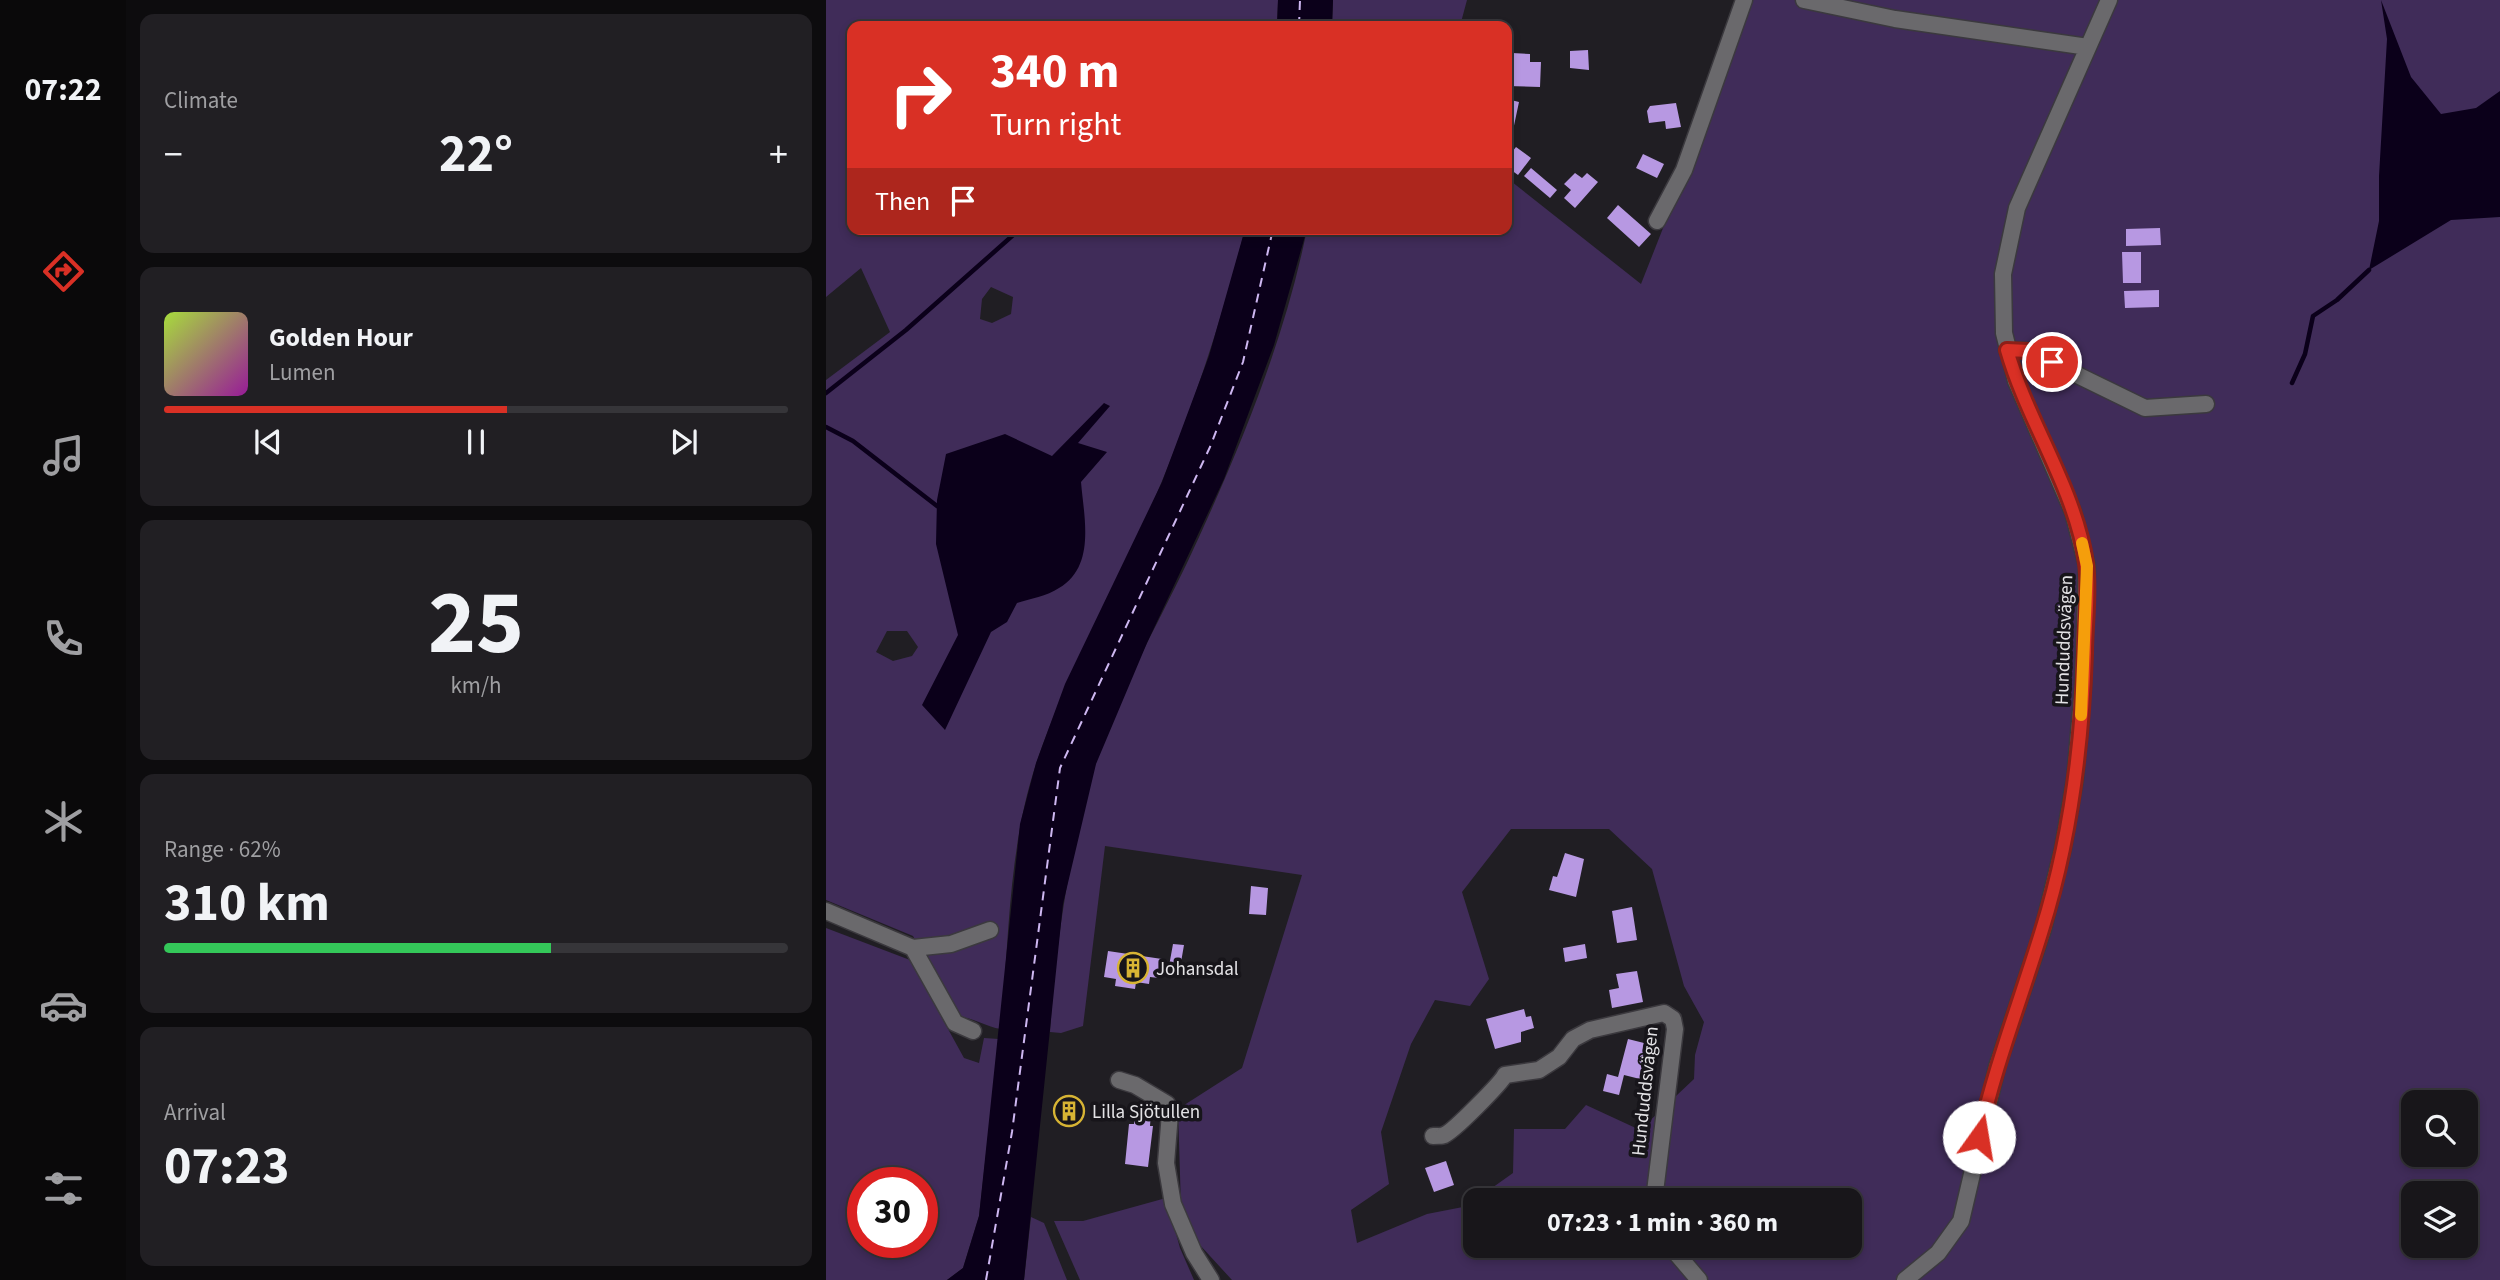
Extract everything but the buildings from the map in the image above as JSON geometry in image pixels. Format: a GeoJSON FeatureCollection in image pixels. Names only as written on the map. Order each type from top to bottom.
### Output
{"type":"FeatureCollection","features":[{"type":"Feature","properties":{"kind":"street"},"geometry":{"type":"LineString","coordinates":[[1657,221],[1684,170],[1744,0]]}},
{"type":"Feature","properties":{"kind":"street"},"geometry":{"type":"LineString","coordinates":[[1804,0],[1826,2],[1895,19],[2088,47]]}},
{"type":"Feature","properties":{"kind":"street","name":"Hunduddsvägen"},"geometry":{"type":"LineString","coordinates":[[1905,1280],[1938,1253],[1961,1221],[1997,1067],[2043,929],[2060,862],[2074,779],[2084,687],[2087,566],[2073,512],[2016,382],[2007,350],[2002,302],[2007,243],[2017,208],[2109,0]]}},
{"type":"Feature","properties":{"kind":"street"},"geometry":{"type":"LineString","coordinates":[[2007,350],[2028,351],[2145,408],[2206,404]]}},
{"type":"Feature","properties":{"kind":"street"},"geometry":{"type":"LineString","coordinates":[[826,911],[913,948],[951,944],[990,930]]}},
{"type":"Feature","properties":{"kind":"street"},"geometry":{"type":"LineString","coordinates":[[913,948],[955,1023],[973,1031]]}},
{"type":"Feature","properties":{"kind":"street","name":"Hunduddsvägen"},"geometry":{"type":"LineString","coordinates":[[1433,1136],[1444,1136],[1463,1121],[1478,1102],[1500,1085],[1505,1075],[1539,1070],[1559,1057],[1573,1039],[1590,1030],[1664,1013],[1673,1019],[1675,1029],[1655,1188]]}},
{"type":"Feature","properties":{"kind":"street"},"geometry":{"type":"LineString","coordinates":[[1118,1080],[1135,1085],[1167,1104],[1170,1113],[1167,1163],[1173,1204],[1194,1252],[1208,1274],[1222,1280]]}},
{"type":"Feature","properties":{"kind":"street"},"geometry":{"type":"LineString","coordinates":[[1680,1258],[1699,1280]]}},
{"type":"Feature","properties":{"kind":"shaded area"},"geometry":{"type":"Polygon","coordinates":[[[826,0],[1278,0],[1277,21],[847,21],[847,235],[1243,235],[1208,356],[1174,450],[1147,516],[1050,725],[1027,793],[1015,860],[1001,1029],[955,1017],[913,936],[826,900],[826,380],[890,332],[861,268],[826,297],[826,0]],[[991,287],[982,299],[980,319],[992,323],[1011,314],[1013,297],[991,287]],[[887,631],[876,652],[893,661],[912,656],[918,647],[907,631],[887,631]]]}},
{"type":"Feature","properties":{"kind":"shaded area"},"geometry":{"type":"Polygon","coordinates":[[[1278,0],[1333,0],[1332,21],[1277,21],[1278,0]]]}},
{"type":"Feature","properties":{"kind":"shaded area"},"geometry":{"type":"Polygon","coordinates":[[[1333,0],[1467,0],[1461,21],[1332,21],[1333,0]]]}},
{"type":"Feature","properties":{"kind":"shaded area"},"geometry":{"type":"Polygon","coordinates":[[[1753,0],[2500,0],[2500,1280],[1232,1280],[1199,1244],[1181,1207],[1178,1109],[1242,1068],[1302,875],[1105,846],[1083,1026],[1061,1033],[1050,1032],[1065,898],[1086,798],[1114,714],[1187,563],[1257,400],[1285,315],[1306,235],[1512,235],[1512,182],[1641,284],[1753,0]],[[1511,829],[1462,892],[1489,979],[1470,1006],[1435,1000],[1411,1044],[1381,1132],[1389,1184],[1351,1210],[1357,1243],[1427,1214],[1463,1207],[1463,1258],[1862,1258],[1862,1188],[1492,1188],[1513,1173],[1514,1129],[1565,1129],[1586,1105],[1640,1130],[1694,1079],[1695,1055],[1704,1022],[1684,986],[1652,869],[1609,829],[1511,829]]]}},
{"type":"Feature","properties":{"kind":"shaded area"},"geometry":{"type":"Polygon","coordinates":[[[2381,0],[2411,77],[2441,114],[2476,108],[2500,91],[2500,217],[2451,220],[2369,270],[2379,221],[2387,39],[2381,0]]]}},
{"type":"Feature","properties":{"kind":"shaded area"},"geometry":{"type":"Polygon","coordinates":[[[1243,235],[1305,235],[1274,345],[1224,479],[1147,643],[1096,764],[1063,904],[1024,1280],[947,1280],[963,1268],[979,1216],[1020,824],[1036,763],[1065,684],[1162,482],[1209,356],[1243,235]]]}},
{"type":"Feature","properties":{"kind":"shaded area"},"geometry":{"type":"Polygon","coordinates":[[[1104,403],[1110,406],[1078,443],[1107,452],[1081,482],[1085,540],[1078,567],[1071,579],[1054,591],[1017,603],[1007,622],[991,632],[945,730],[922,705],[958,635],[936,544],[937,500],[946,454],[1005,434],[1052,456],[1104,403]]]}},
{"type":"Feature","properties":{"kind":"shaded area"},"geometry":{"type":"Polygon","coordinates":[[[826,928],[910,960],[964,1058],[979,1063],[984,1038],[999,1039],[979,1216],[963,1268],[947,1280],[826,1280],[826,928]]]}},
{"type":"Feature","properties":{"kind":"shaded area"},"geometry":{"type":"Polygon","coordinates":[[[1166,1198],[1180,1248],[1194,1280],[1080,1280],[1054,1221],[1083,1221],[1166,1198]]]}},
{"type":"Feature","properties":{"kind":"shaded area"},"geometry":{"type":"Polygon","coordinates":[[[1031,1217],[1044,1223],[1067,1280],[1024,1280],[1031,1217]]]}},
{"type":"Feature","properties":{"kind":"waterway"},"geometry":{"type":"LineString","coordinates":[[826,393],[906,330],[1013,235]]}},
{"type":"Feature","properties":{"kind":"waterway"},"geometry":{"type":"LineString","coordinates":[[2292,383],[2305,354],[2313,316],[2337,300],[2369,270]]}},
{"type":"Feature","properties":{"kind":"waterway"},"geometry":{"type":"LineString","coordinates":[[826,427],[853,441],[937,506]]}},
{"type":"Feature","properties":{"kind":"ferry route"},"geometry":{"type":"LineString","coordinates":[[1299,21],[1300,0]]}},
{"type":"Feature","properties":{"kind":"ferry route"},"geometry":{"type":"LineString","coordinates":[[986,1280],[1012,1132],[1060,768],[1210,447],[1243,362],[1272,235]]}},
{"type":"Feature","properties":{"kind":"slow traffic"},"geometry":{"type":"LineString","coordinates":[[2081,715],[2087,566],[2082,543]]}},
{"type":"Feature","properties":{"kind":"place","name":"Johansdal"},"geometry":{"type":"Point","coordinates":[1133,968]}},
{"type":"Feature","properties":{"kind":"place","name":"Lilla Sjötullen"},"geometry":{"type":"Point","coordinates":[1069,1111]}},
{"type":"Feature","properties":{"kind":"route"},"geometry":{"type":"LineString","coordinates":[[1979,1137],[1997,1067],[2043,929],[2063,848],[2084,687],[2087,566],[2081,538],[2073,512],[2016,382],[2007,350],[2028,351],[2052,362]]}}]}
